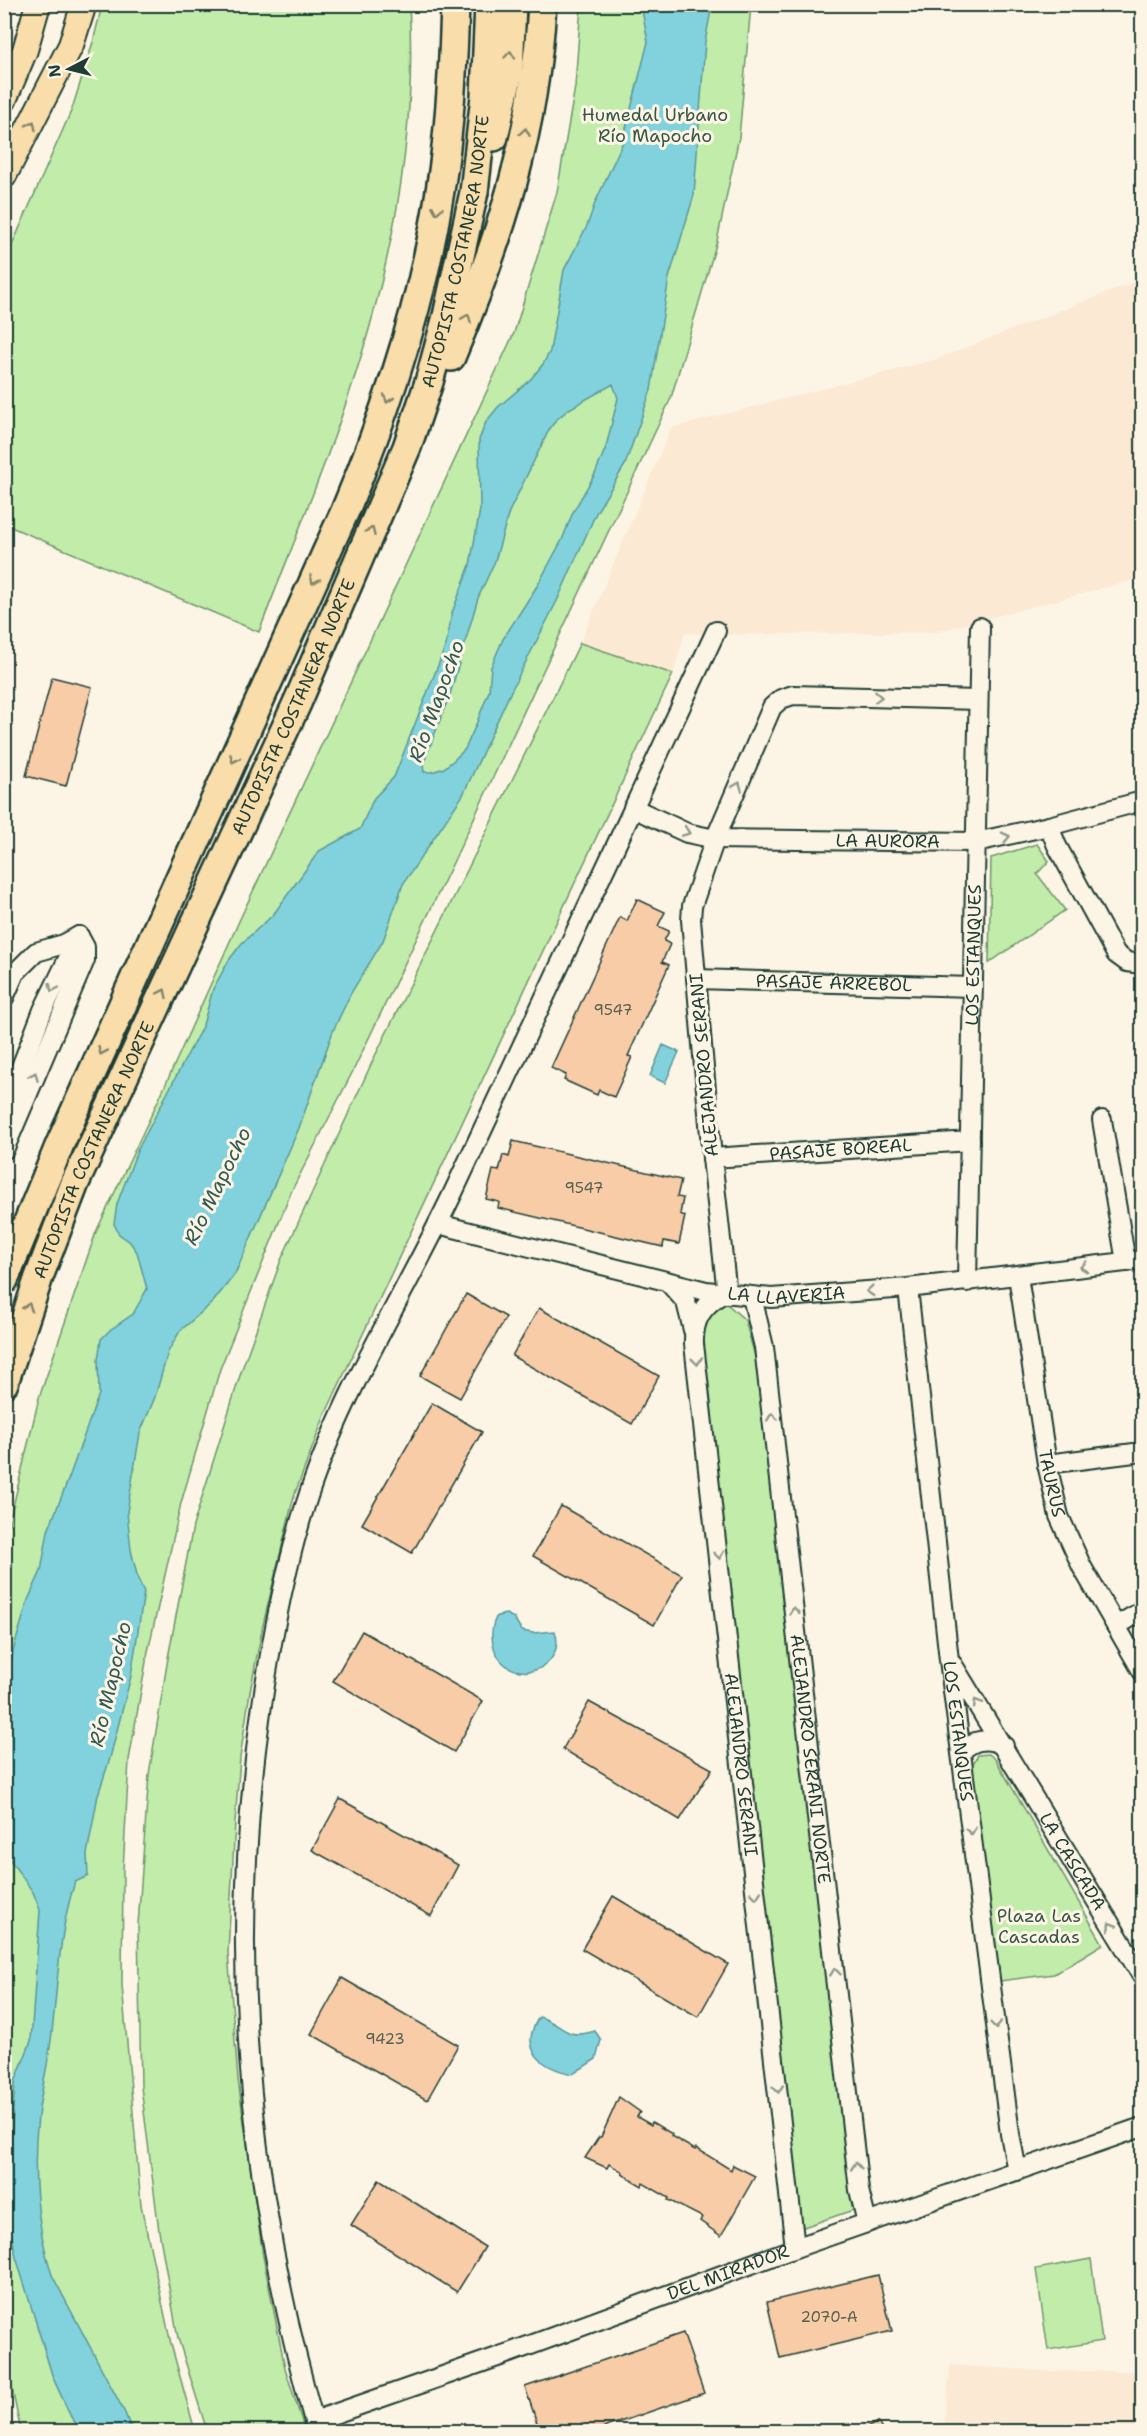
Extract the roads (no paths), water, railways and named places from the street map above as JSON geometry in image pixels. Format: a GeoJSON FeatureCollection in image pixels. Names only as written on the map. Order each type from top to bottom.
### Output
{"type":"FeatureCollection","features":[{"type":"Feature","properties":{"kind":"highway"},"geometry":{"type":"LineString","coordinates":[[439,4],[451,103]]}},
{"type":"Feature","properties":{"kind":"highway","name":"AUTOPISTA COSTANERA NORTE"},"geometry":{"type":"LineString","coordinates":[[4,1280],[50,1166],[316,576],[368,453],[399,364],[431,241],[451,103],[455,4]]}},
{"type":"Feature","properties":{"kind":"highway","name":"AUTOPISTA COSTANERA NORTE"},"geometry":{"type":"LineString","coordinates":[[4,1383],[39,1277],[75,1183],[298,701],[407,447],[429,382],[447,316],[474,192],[485,96],[489,4]]}},
{"type":"Feature","properties":{"kind":"highway"},"geometry":{"type":"LineString","coordinates":[[474,192],[493,142],[506,90],[511,48],[512,4]]}},
{"type":"Feature","properties":{"kind":"highway"},"geometry":{"type":"LineString","coordinates":[[407,447],[448,364],[480,287],[514,185],[535,74],[542,4]]}},
{"type":"Feature","properties":{"kind":"main road"},"geometry":{"type":"LineString","coordinates":[[4,100],[25,50],[38,4]]}},
{"type":"Feature","properties":{"kind":"main road"},"geometry":{"type":"LineString","coordinates":[[4,176],[72,45],[84,4]]}},
{"type":"Feature","properties":{"kind":"street","name":"LOS ESTANQUES"},"geometry":{"type":"LineString","coordinates":[[967,1282],[980,627]]}},
{"type":"Feature","properties":{"kind":"street"},"geometry":{"type":"LineString","coordinates":[[316,2426],[276,2266],[256,2146],[246,2041],[244,1980],[246,1862],[250,1808],[269,1658],[291,1556],[304,1507],[338,1420],[438,1224],[716,631]]}},
{"type":"Feature","properties":{"kind":"street","name":"ALEJANDRO SERANI"},"geometry":{"type":"LineString","coordinates":[[725,1294],[691,920],[692,906],[715,839],[772,707],[781,699],[793,695],[978,700]]}},
{"type":"Feature","properties":{"kind":"street","name":"LA AURORA"},"geometry":{"type":"LineString","coordinates":[[633,808],[687,833],[715,839],[976,842],[1049,826],[1143,801]]}},
{"type":"Feature","properties":{"kind":"street"},"geometry":{"type":"LineString","coordinates":[[1049,826],[1057,846],[1116,954],[1127,962],[1143,964]]}},
{"type":"Feature","properties":{"kind":"street"},"geometry":{"type":"LineString","coordinates":[[4,998],[15,973],[36,952],[64,944],[79,936]]}},
{"type":"Feature","properties":{"kind":"street"},"geometry":{"type":"LineString","coordinates":[[4,1112],[43,1010],[79,936]]}},
{"type":"Feature","properties":{"kind":"street"},"geometry":{"type":"LineString","coordinates":[[4,1150],[85,960],[85,947],[79,936]]}},
{"type":"Feature","properties":{"kind":"street","name":"PASAJE ARREBOL"},"geometry":{"type":"LineString","coordinates":[[696,980],[973,987]]}},
{"type":"Feature","properties":{"kind":"street"},"geometry":{"type":"LineString","coordinates":[[1102,1119],[1134,1261]]}},
{"type":"Feature","properties":{"kind":"street","name":"PASAJE BOREAL"},"geometry":{"type":"LineString","coordinates":[[712,1158],[970,1141]]}},
{"type":"Feature","properties":{"kind":"street","name":"LA LLAVERÍA"},"geometry":{"type":"LineString","coordinates":[[438,1224],[666,1281],[725,1294],[752,1297],[798,1297],[908,1288],[1134,1261]]}},
{"type":"Feature","properties":{"kind":"street","name":"TAURUS"},"geometry":{"type":"LineString","coordinates":[[1018,1276],[1047,1464],[1059,1516],[1069,1541],[1143,1671]]}},
{"type":"Feature","properties":{"kind":"street","name":"ALEJANDRO SERANI"},"geometry":{"type":"LineString","coordinates":[[666,1281],[686,1302],[693,1330],[795,2248]]}},
{"type":"Feature","properties":{"kind":"street","name":"LOS ESTANQUES"},"geometry":{"type":"LineString","coordinates":[[908,1288],[961,1752],[1010,2134],[1017,2171]]}},
{"type":"Feature","properties":{"kind":"street"},"geometry":{"type":"LineString","coordinates":[[693,1330],[703,1308],[725,1294]]}},
{"type":"Feature","properties":{"kind":"street","name":"ALEJANDRO SERANI NORTE"},"geometry":{"type":"LineString","coordinates":[[752,1297],[764,1347],[859,2190],[867,2223]]}},
{"type":"Feature","properties":{"kind":"street"},"geometry":{"type":"LineString","coordinates":[[1047,1464],[1143,1452]]}},
{"type":"Feature","properties":{"kind":"street"},"geometry":{"type":"LineString","coordinates":[[1116,1626],[1143,1611]]}},
{"type":"Feature","properties":{"kind":"street","name":"LA CASCADA"},"geometry":{"type":"LineString","coordinates":[[950,1660],[1143,1976]]}},
{"type":"Feature","properties":{"kind":"street"},"geometry":{"type":"LineString","coordinates":[[961,1752],[971,1744],[984,1740],[1004,1746]]}},
{"type":"Feature","properties":{"kind":"street","name":"DEL MIRADOR"},"geometry":{"type":"LineString","coordinates":[[316,2426],[795,2248],[1143,2127]]}},
{"type":"Feature","properties":{"kind":"water","name":"Río Mapocho"},"geometry":{"type":"Polygon","coordinates":[[[641,5],[712,5],[705,42],[694,195],[669,278],[651,390],[625,465],[596,513],[557,601],[512,689],[463,795],[403,884],[383,941],[351,993],[333,1031],[299,1128],[235,1274],[213,1302],[180,1331],[168,1352],[155,1397],[140,1433],[127,1512],[131,1550],[138,1579],[144,1592],[131,1676],[98,1795],[87,1854],[88,1876],[75,1882],[65,1921],[51,2040],[36,2136],[39,2216],[52,2275],[125,2413],[132,2431],[82,2431],[71,2417],[53,2378],[16,2257],[9,2222],[7,2197],[15,2082],[31,2041],[40,1910],[33,1892],[5,1853],[4,1711],[13,1651],[28,1600],[41,1571],[48,1531],[99,1394],[98,1360],[101,1339],[133,1314],[147,1289],[137,1252],[130,1242],[119,1234],[114,1224],[117,1204],[137,1151],[203,1025],[213,989],[229,960],[242,943],[273,915],[319,851],[360,829],[374,798],[394,777],[446,645],[452,613],[470,565],[480,510],[479,440],[486,422],[498,407],[531,379],[550,351],[564,270],[587,226],[622,144],[648,42],[641,5]],[[613,384],[569,409],[556,420],[549,430],[509,512],[495,561],[478,598],[451,691],[423,765],[424,772],[444,768],[465,749],[489,691],[491,667],[503,639],[537,586],[562,540],[573,512],[595,474],[606,447],[618,398],[613,384]]]}},
{"type":"Feature","properties":{"kind":"water"},"geometry":{"type":"Polygon","coordinates":[[[663,1045],[679,1052],[665,1083],[650,1076],[663,1045]]]}},
{"type":"Feature","properties":{"kind":"water"},"geometry":{"type":"Polygon","coordinates":[[[506,1614],[514,1618],[522,1631],[533,1633],[555,1631],[557,1639],[554,1654],[544,1666],[537,1670],[520,1671],[504,1664],[495,1650],[492,1632],[497,1616],[506,1614]]]}},
{"type":"Feature","properties":{"kind":"water"},"geometry":{"type":"Polygon","coordinates":[[[539,2017],[570,2033],[584,2034],[595,2031],[601,2040],[596,2059],[573,2074],[543,2062],[536,2056],[531,2039],[539,2017]]]}},
{"type":"Feature","properties":{"kind":"park label","name":"Humedal Urbano Río Mapocho"},"geometry":{"type":"Point","coordinates":[655,125]}},
{"type":"Feature","properties":{"kind":"park label","name":"Plaza Las Cascadas"},"geometry":{"type":"Point","coordinates":[1039,1926]}}]}
